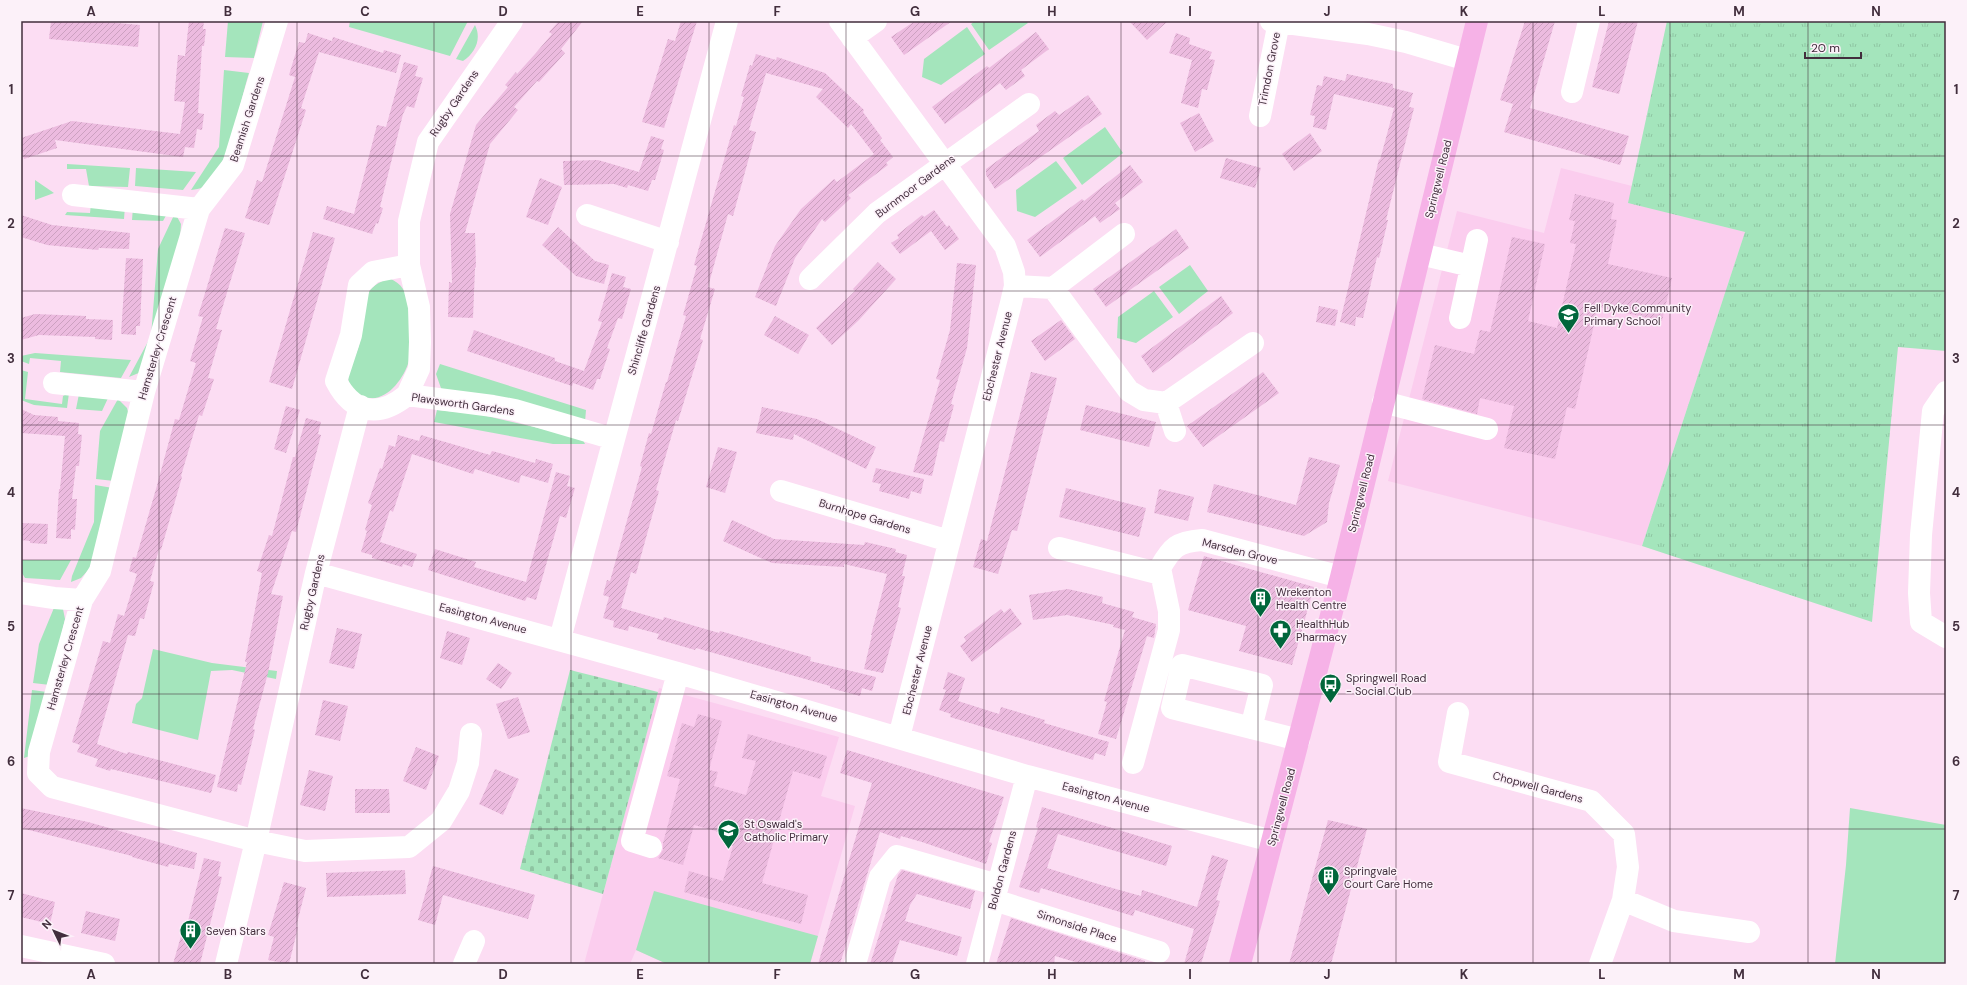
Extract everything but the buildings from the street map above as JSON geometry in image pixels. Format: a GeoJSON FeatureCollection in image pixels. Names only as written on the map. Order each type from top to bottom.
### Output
{"type":"FeatureCollection","features":[{"type":"Feature","properties":{"kind":"main road","name":"Springwell Road"},"geometry":{"type":"LineString","coordinates":[[1240,964],[1340,577],[1477,21]]}},
{"type":"Feature","properties":{"kind":"street","name":"Beamish Gardens"},"geometry":{"type":"LineString","coordinates":[[199,209],[233,165],[277,21]]}},
{"type":"Feature","properties":{"kind":"street","name":"Shincliffe Gardens"},"geometry":{"type":"LineString","coordinates":[[560,639],[727,21]]}},
{"type":"Feature","properties":{"kind":"street"},"geometry":{"type":"LineString","coordinates":[[846,29],[876,21]]}},
{"type":"Feature","properties":{"kind":"street"},"geometry":{"type":"LineString","coordinates":[[1572,92],[1589,21]]}},
{"type":"Feature","properties":{"kind":"street"},"geometry":{"type":"LineString","coordinates":[[1275,22],[1368,34],[1406,42],[1468,60]]}},
{"type":"Feature","properties":{"kind":"street","name":"Trimdon Grove"},"geometry":{"type":"LineString","coordinates":[[1260,116],[1275,22]]}},
{"type":"Feature","properties":{"kind":"street","name":"Rugby Gardens"},"geometry":{"type":"LineString","coordinates":[[407,395],[419,369],[420,342],[419,306],[409,265],[409,221],[428,142],[502,24]]}},
{"type":"Feature","properties":{"kind":"street","name":"Ebchester Avenue"},"geometry":{"type":"LineString","coordinates":[[846,29],[982,212],[1005,246],[1014,272],[1015,286],[900,737]]}},
{"type":"Feature","properties":{"kind":"street","name":"Burnmoor Gardens"},"geometry":{"type":"LineString","coordinates":[[810,279],[877,214],[1029,104]]}},
{"type":"Feature","properties":{"kind":"street"},"geometry":{"type":"LineString","coordinates":[[73,195],[199,209]]}},
{"type":"Feature","properties":{"kind":"street","name":"Hamsterley Crescent"},"geometry":{"type":"LineString","coordinates":[[199,209],[144,392],[100,571],[82,600],[39,752],[29,774],[52,787],[256,841],[305,851],[409,847],[441,821],[459,791],[468,764],[471,734]]}},
{"type":"Feature","properties":{"kind":"street"},"geometry":{"type":"LineString","coordinates":[[587,215],[668,242]]}},
{"type":"Feature","properties":{"kind":"street"},"geometry":{"type":"LineString","coordinates":[[1015,286],[1053,288],[1124,234]]}},
{"type":"Feature","properties":{"kind":"street"},"geometry":{"type":"LineString","coordinates":[[1460,318],[1477,240]]}},
{"type":"Feature","properties":{"kind":"street"},"geometry":{"type":"LineString","coordinates":[[1420,254],[1471,266]]}},
{"type":"Feature","properties":{"kind":"street"},"geometry":{"type":"LineString","coordinates":[[360,406],[343,395],[336,381],[351,335],[359,285],[373,272],[409,265]]}},
{"type":"Feature","properties":{"kind":"street"},"geometry":{"type":"LineString","coordinates":[[1053,288],[1129,390],[1144,400],[1166,403],[1253,343]]}},
{"type":"Feature","properties":{"kind":"street"},"geometry":{"type":"LineString","coordinates":[[54,383],[144,392]]}},
{"type":"Feature","properties":{"kind":"street"},"geometry":{"type":"LineString","coordinates":[[1946,392],[1934,411],[1921,535],[1919,593],[1921,622],[1946,637]]}},
{"type":"Feature","properties":{"kind":"street","name":"Plawsworth Gardens"},"geometry":{"type":"LineString","coordinates":[[360,406],[373,410],[385,408],[396,404],[407,395],[508,409],[614,439]]}},
{"type":"Feature","properties":{"kind":"street"},"geometry":{"type":"LineString","coordinates":[[1383,402],[1487,429]]}},
{"type":"Feature","properties":{"kind":"street"},"geometry":{"type":"LineString","coordinates":[[1166,403],[1175,431]]}},
{"type":"Feature","properties":{"kind":"street","name":"Rugby Gardens"},"geometry":{"type":"LineString","coordinates":[[226,964],[256,841],[316,573],[360,406]]}},
{"type":"Feature","properties":{"kind":"street","name":"Burnhope Gardens"},"geometry":{"type":"LineString","coordinates":[[781,491],[949,542]]}},
{"type":"Feature","properties":{"kind":"street","name":"Marsden Grove"},"geometry":{"type":"LineString","coordinates":[[1161,574],[1160,568],[1169,553],[1184,542],[1202,540],[1340,577]]}},
{"type":"Feature","properties":{"kind":"street"},"geometry":{"type":"LineString","coordinates":[[1059,548],[1161,574],[1169,611],[1169,630],[1133,764]]}},
{"type":"Feature","properties":{"kind":"street","name":"Easington Avenue"},"geometry":{"type":"LineString","coordinates":[[316,573],[560,639],[900,737],[1027,776],[1272,841]]}},
{"type":"Feature","properties":{"kind":"street"},"geometry":{"type":"LineString","coordinates":[[21,592],[54,598],[82,600]]}},
{"type":"Feature","properties":{"kind":"street"},"geometry":{"type":"LineString","coordinates":[[651,847],[632,841],[678,673]]}},
{"type":"Feature","properties":{"kind":"street","name":"Chopwell Gardens"},"geometry":{"type":"LineString","coordinates":[[1458,713],[1449,762],[1591,801],[1624,834],[1628,867],[1623,900],[1600,964]]}},
{"type":"Feature","properties":{"kind":"street"},"geometry":{"type":"LineString","coordinates":[[1251,728],[1299,740]]}},
{"type":"Feature","properties":{"kind":"street","name":"Boldon Gardens"},"geometry":{"type":"LineString","coordinates":[[977,964],[1027,776]]}},
{"type":"Feature","properties":{"kind":"street","name":"Simonside Place"},"geometry":{"type":"LineString","coordinates":[[855,964],[880,877],[897,856],[1159,952]]}},
{"type":"Feature","properties":{"kind":"street"},"geometry":{"type":"LineString","coordinates":[[1623,900],[1674,921],[1749,932]]}},
{"type":"Feature","properties":{"kind":"street"},"geometry":{"type":"LineString","coordinates":[[464,964],[474,941]]}},
{"type":"Feature","properties":{"kind":"street"},"geometry":{"type":"LineString","coordinates":[[21,946],[104,964]]}},
{"type":"Feature","properties":{"kind":"shaded area","name":"Fell Dyke Community Primary School"},"geometry":{"type":"Polygon","coordinates":[[[1561,168],[1632,186],[1629,203],[1745,232],[1642,546],[1388,481],[1457,211],[1544,233],[1561,168]]]}},
{"type":"Feature","properties":{"kind":"shaded area","name":"St Oswald's Catholic Primary"},"geometry":{"type":"Polygon","coordinates":[[[659,688],[839,737],[821,796],[855,806],[810,964],[667,964],[636,950],[630,964],[584,964],[659,688]]]}},
{"type":"Feature","properties":{"kind":"green space"},"geometry":{"type":"Polygon","coordinates":[[[228,21],[263,21],[254,58],[225,57],[228,21]]]}},
{"type":"Feature","properties":{"kind":"green space"},"geometry":{"type":"Polygon","coordinates":[[[350,21],[468,21],[450,56],[349,27],[350,21]]]}},
{"type":"Feature","properties":{"kind":"green space"},"geometry":{"type":"Polygon","coordinates":[[[975,21],[1026,21],[1028,23],[989,50],[971,24],[975,21]]]}},
{"type":"Feature","properties":{"kind":"green space"},"geometry":{"type":"Polygon","coordinates":[[[1667,21],[1946,21],[1946,351],[1898,347],[1872,622],[1642,546],[1745,232],[1628,203],[1667,21]]]}},
{"type":"Feature","properties":{"kind":"green space"},"geometry":{"type":"Polygon","coordinates":[[[475,25],[478,35],[474,50],[463,61],[456,59],[475,25]]]}},
{"type":"Feature","properties":{"kind":"green space"},"geometry":{"type":"Polygon","coordinates":[[[967,27],[985,54],[941,85],[922,77],[924,59],[967,27]]]}},
{"type":"Feature","properties":{"kind":"green space"},"geometry":{"type":"Polygon","coordinates":[[[224,70],[249,73],[237,118],[227,151],[220,166],[212,178],[203,187],[191,190],[219,147],[224,70]]]}},
{"type":"Feature","properties":{"kind":"green space"},"geometry":{"type":"Polygon","coordinates":[[[1105,127],[1123,153],[1082,185],[1063,158],[1105,127]]]}},
{"type":"Feature","properties":{"kind":"green space"},"geometry":{"type":"Polygon","coordinates":[[[1056,161],[1077,188],[1035,217],[1017,211],[1016,190],[1056,161]]]}},
{"type":"Feature","properties":{"kind":"green space"},"geometry":{"type":"Polygon","coordinates":[[[67,164],[130,168],[128,187],[89,186],[86,169],[67,169],[67,164]]]}},
{"type":"Feature","properties":{"kind":"green space"},"geometry":{"type":"Polygon","coordinates":[[[136,168],[196,172],[183,190],[135,186],[136,168]]]}},
{"type":"Feature","properties":{"kind":"green space"},"geometry":{"type":"Polygon","coordinates":[[[35,180],[54,193],[35,200],[35,180]]]}},
{"type":"Feature","properties":{"kind":"green space"},"geometry":{"type":"Polygon","coordinates":[[[91,204],[125,206],[124,219],[65,215],[67,212],[90,213],[91,204]]]}},
{"type":"Feature","properties":{"kind":"green space"},"geometry":{"type":"Polygon","coordinates":[[[133,207],[169,210],[163,221],[132,220],[133,207]]]}},
{"type":"Feature","properties":{"kind":"green space"},"geometry":{"type":"Polygon","coordinates":[[[175,213],[181,224],[180,240],[141,372],[129,377],[151,336],[158,249],[175,213]]]}},
{"type":"Feature","properties":{"kind":"green space"},"geometry":{"type":"Polygon","coordinates":[[[1190,265],[1208,291],[1179,314],[1159,287],[1190,265]]]}},
{"type":"Feature","properties":{"kind":"green space"},"geometry":{"type":"Polygon","coordinates":[[[389,278],[402,287],[408,303],[411,336],[409,361],[407,368],[399,381],[389,392],[377,398],[367,398],[357,394],[352,389],[349,383],[348,373],[358,350],[367,296],[375,285],[389,278]]]}},
{"type":"Feature","properties":{"kind":"green space"},"geometry":{"type":"Polygon","coordinates":[[[1154,291],[1173,317],[1136,343],[1117,338],[1118,317],[1154,291]]]}},
{"type":"Feature","properties":{"kind":"green space"},"geometry":{"type":"Polygon","coordinates":[[[35,353],[131,360],[121,378],[60,372],[61,361],[30,358],[29,364],[21,361],[21,356],[35,353]]]}},
{"type":"Feature","properties":{"kind":"green space"},"geometry":{"type":"Polygon","coordinates":[[[440,364],[586,410],[585,422],[442,391],[436,374],[440,364]]]}},
{"type":"Feature","properties":{"kind":"green space"},"geometry":{"type":"Polygon","coordinates":[[[21,370],[28,372],[25,399],[62,404],[63,396],[69,393],[67,408],[34,405],[21,400],[21,370]]]}},
{"type":"Feature","properties":{"kind":"green space"},"geometry":{"type":"Polygon","coordinates":[[[79,394],[109,396],[102,411],[76,409],[79,394]]]}},
{"type":"Feature","properties":{"kind":"green space"},"geometry":{"type":"Polygon","coordinates":[[[118,399],[127,408],[130,420],[114,481],[96,479],[100,431],[118,399]]]}},
{"type":"Feature","properties":{"kind":"green space"},"geometry":{"type":"Polygon","coordinates":[[[437,410],[478,414],[582,438],[585,444],[553,444],[434,422],[437,410]]]}},
{"type":"Feature","properties":{"kind":"green space"},"geometry":{"type":"Polygon","coordinates":[[[95,485],[113,488],[91,567],[81,578],[71,582],[72,576],[94,522],[95,485]]]}},
{"type":"Feature","properties":{"kind":"green space"},"geometry":{"type":"Polygon","coordinates":[[[22,560],[71,560],[60,580],[25,578],[22,573],[22,560]]]}},
{"type":"Feature","properties":{"kind":"green space"},"geometry":{"type":"Polygon","coordinates":[[[56,603],[63,609],[65,619],[50,685],[33,683],[39,644],[56,603]]]}},
{"type":"Feature","properties":{"kind":"green space"},"geometry":{"type":"Polygon","coordinates":[[[153,649],[212,663],[277,671],[276,679],[232,670],[211,671],[198,740],[132,723],[136,704],[142,698],[153,649]]]}},
{"type":"Feature","properties":{"kind":"green space"},"geometry":{"type":"Polygon","coordinates":[[[570,670],[658,692],[603,894],[520,869],[570,670]]]}},
{"type":"Feature","properties":{"kind":"green space"},"geometry":{"type":"Polygon","coordinates":[[[32,690],[47,692],[30,756],[24,758],[32,690]]]}},
{"type":"Feature","properties":{"kind":"green space"},"geometry":{"type":"Polygon","coordinates":[[[1850,808],[1946,825],[1946,964],[1835,964],[1846,865],[1850,808]]]}},
{"type":"Feature","properties":{"kind":"green space"},"geometry":{"type":"Polygon","coordinates":[[[654,891],[818,936],[810,964],[667,964],[636,950],[654,891]]]}},
{"type":"Feature","properties":{"kind":"place","name":"Fell Dyke Community Primary School"},"geometry":{"type":"Point","coordinates":[1568,334]}},
{"type":"Feature","properties":{"kind":"place","name":"Wrekenton Health Centre"},"geometry":{"type":"Point","coordinates":[1261,618]}},
{"type":"Feature","properties":{"kind":"place","name":"HealthHub Pharmacy"},"geometry":{"type":"Point","coordinates":[1280,650]}},
{"type":"Feature","properties":{"kind":"place","name":"Springwell Road - Social Club"},"geometry":{"type":"Point","coordinates":[1330,704]}},
{"type":"Feature","properties":{"kind":"place","name":"St Oswald's Catholic Primary"},"geometry":{"type":"Point","coordinates":[729,850]}},
{"type":"Feature","properties":{"kind":"place","name":"Springvale Court Care Home"},"geometry":{"type":"Point","coordinates":[1328,896]}},
{"type":"Feature","properties":{"kind":"place","name":"Seven Stars"},"geometry":{"type":"Point","coordinates":[191,950]}}]}
